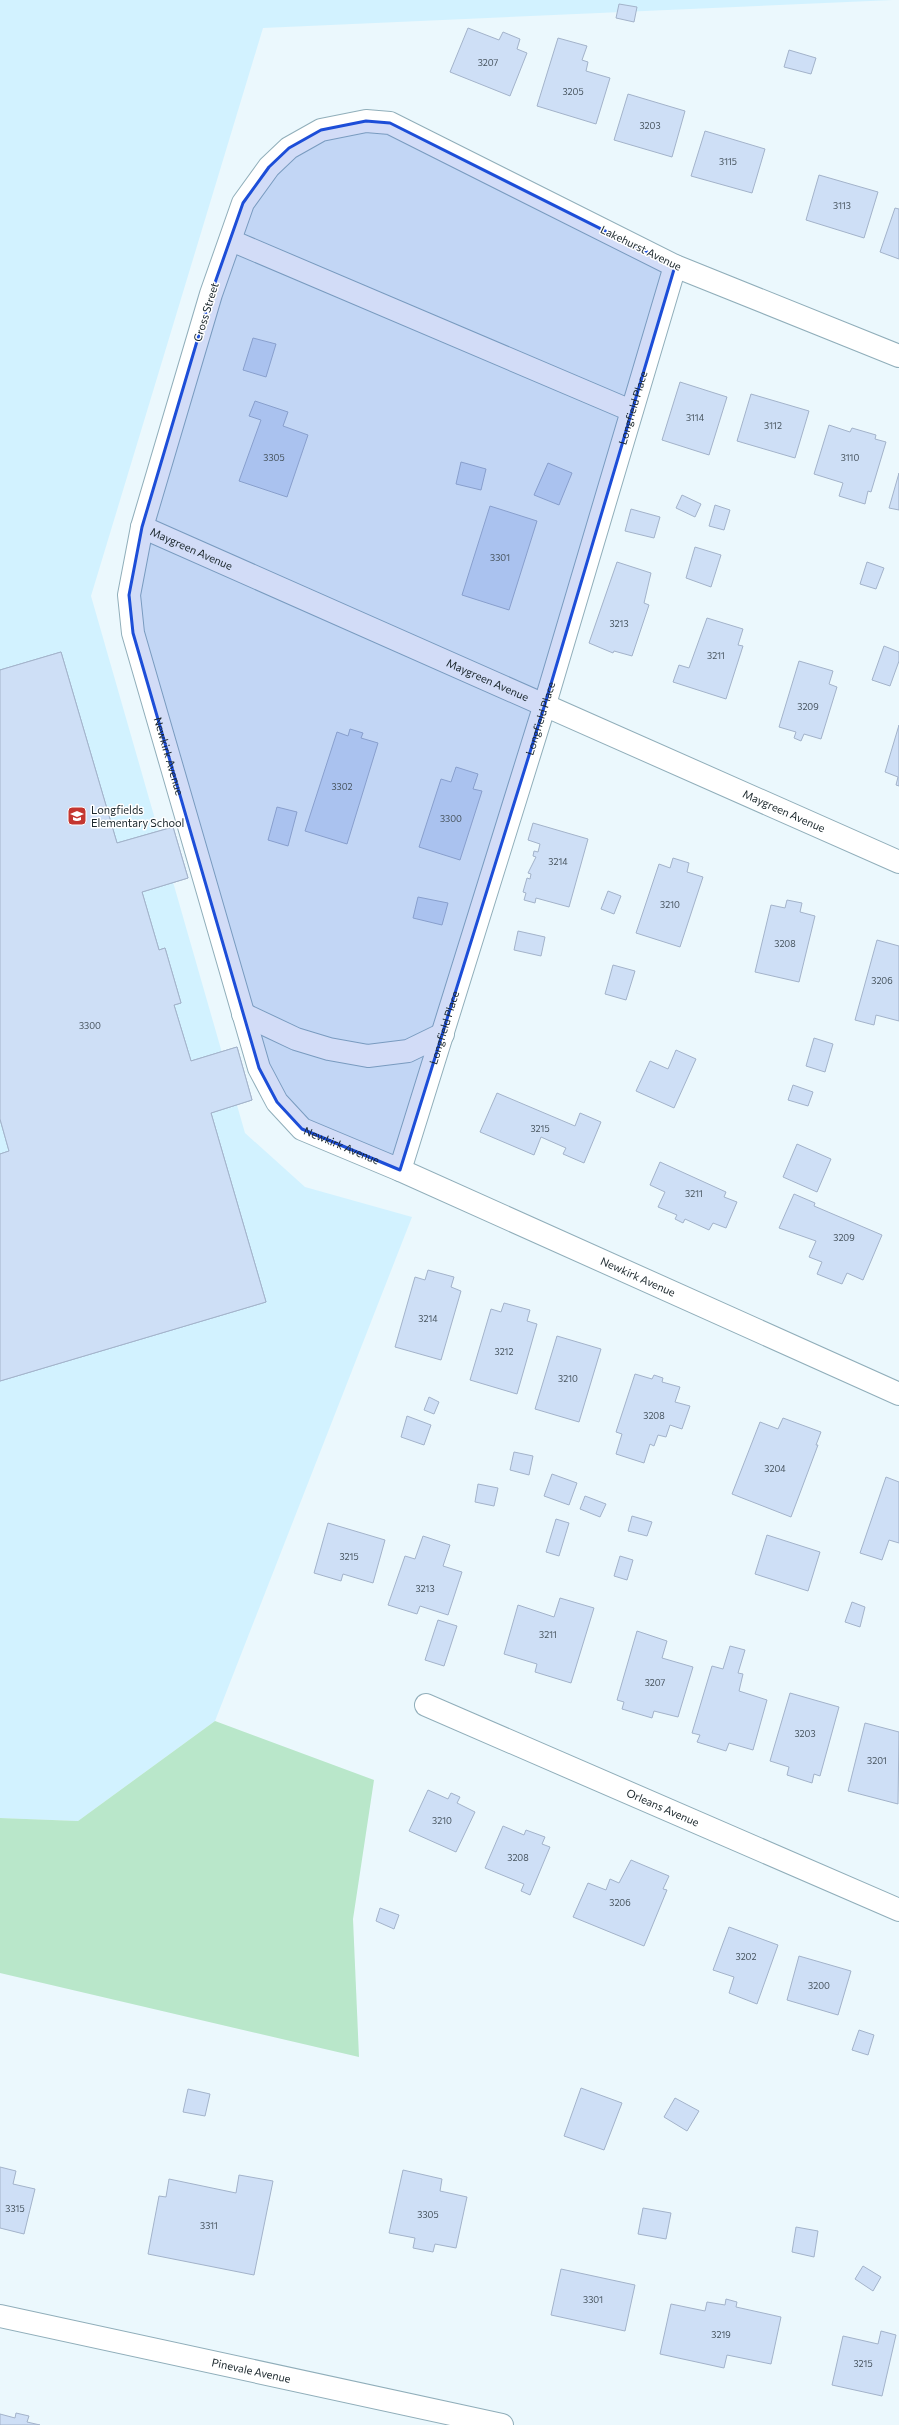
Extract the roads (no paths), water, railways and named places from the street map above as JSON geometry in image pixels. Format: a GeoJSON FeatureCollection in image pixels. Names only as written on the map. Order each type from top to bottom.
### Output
{"type":"FeatureCollection","features":[{"type":"Feature","properties":{"kind":"street","name":"Cross Street"},"geometry":{"type":"LineString","coordinates":[[129,595],[142,527],[210,294],[243,203],[269,167],[289,148],[321,130],[366,120],[390,123]]}},
{"type":"Feature","properties":{"kind":"street","name":"Lakehurst Avenue"},"geometry":{"type":"LineString","coordinates":[[390,123],[675,266],[899,356]]}},
{"type":"Feature","properties":{"kind":"street","name":"Longfield Place"},"geometry":{"type":"LineString","coordinates":[[400,1170],[545,704],[675,266]]}},
{"type":"Feature","properties":{"kind":"street","name":"Maygreen Avenue"},"geometry":{"type":"LineString","coordinates":[[142,527],[545,704],[899,862]]}},
{"type":"Feature","properties":{"kind":"street","name":"Newkirk Avenue"},"geometry":{"type":"LineString","coordinates":[[129,595],[133,633],[259,1068],[277,1102],[302,1129],[400,1170],[899,1394]]}},
{"type":"Feature","properties":{"kind":"street"},"geometry":{"type":"LineString","coordinates":[[243,1014],[296,1039],[329,1049],[368,1056],[408,1051],[442,1034]]}},
{"type":"Feature","properties":{"kind":"street","name":"Orleans Avenue"},"geometry":{"type":"LineString","coordinates":[[426,1705],[899,1910]]}},
{"type":"Feature","properties":{"kind":"street","name":"Pinevale Avenue"},"geometry":{"type":"LineString","coordinates":[[0,2316],[502,2425]]}},
{"type":"Feature","properties":{"kind":"lane"},"geometry":{"type":"LineString","coordinates":[[230,240],[632,411]]}},
{"type":"Feature","properties":{"kind":"place","name":"Longfields Elementary School"},"geometry":{"type":"Point","coordinates":[77,816]}}]}
